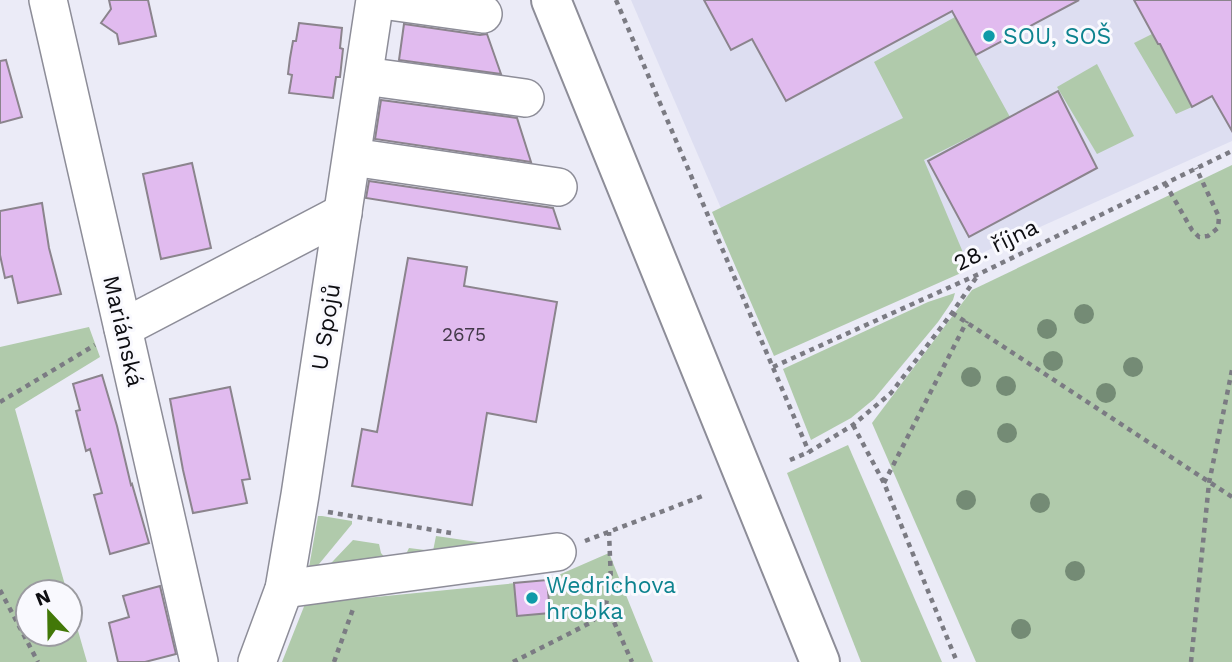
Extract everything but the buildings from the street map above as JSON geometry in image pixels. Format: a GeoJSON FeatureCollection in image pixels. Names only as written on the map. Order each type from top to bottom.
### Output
{"type":"FeatureCollection","features":[{"type":"Feature","properties":{"kind":"main road"},"geometry":{"type":"LineString","coordinates":[[551,0],[820,662]]}},
{"type":"Feature","properties":{"kind":"street","name":"Mariánská"},"geometry":{"type":"LineString","coordinates":[[48,0],[199,662]]}},
{"type":"Feature","properties":{"kind":"street","name":"U Spojů"},"geometry":{"type":"LineString","coordinates":[[258,656],[284,589],[375,0]]}},
{"type":"Feature","properties":{"kind":"street"},"geometry":{"type":"LineString","coordinates":[[382,0],[483,14]]}},
{"type":"Feature","properties":{"kind":"street"},"geometry":{"type":"LineString","coordinates":[[364,76],[525,98]]}},
{"type":"Feature","properties":{"kind":"street"},"geometry":{"type":"LineString","coordinates":[[352,157],[558,187]]}},
{"type":"Feature","properties":{"kind":"street"},"geometry":{"type":"LineString","coordinates":[[123,328],[343,213]]}},
{"type":"Feature","properties":{"kind":"street"},"geometry":{"type":"LineString","coordinates":[[284,589],[557,552]]}},
{"type":"Feature","properties":{"kind":"path"},"geometry":{"type":"LineString","coordinates":[[616,0],[808,452]]}},
{"type":"Feature","properties":{"kind":"path","name":"28. října"},"geometry":{"type":"LineString","coordinates":[[773,366],[979,274],[1232,151]]}},
{"type":"Feature","properties":{"kind":"path"},"geometry":{"type":"LineString","coordinates":[[1165,183],[1192,230],[1199,237],[1208,236],[1217,228],[1219,217],[1196,168]]}},
{"type":"Feature","properties":{"kind":"path"},"geometry":{"type":"LineString","coordinates":[[790,460],[853,425],[891,393],[979,274]]}},
{"type":"Feature","properties":{"kind":"path"},"geometry":{"type":"LineString","coordinates":[[952,313],[1232,497]]}},
{"type":"Feature","properties":{"kind":"path"},"geometry":{"type":"LineString","coordinates":[[884,484],[967,321]]}},
{"type":"Feature","properties":{"kind":"path"},"geometry":{"type":"LineString","coordinates":[[0,402],[123,328]]}},
{"type":"Feature","properties":{"kind":"path"},"geometry":{"type":"LineString","coordinates":[[1191,662],[1209,483],[1232,370]]}},
{"type":"Feature","properties":{"kind":"path"},"geometry":{"type":"LineString","coordinates":[[853,425],[884,484],[957,662]]}},
{"type":"Feature","properties":{"kind":"path"},"geometry":{"type":"LineString","coordinates":[[557,552],[705,495]]}},
{"type":"Feature","properties":{"kind":"path"},"geometry":{"type":"LineString","coordinates":[[324,511],[461,535]]}},
{"type":"Feature","properties":{"kind":"path"},"geometry":{"type":"LineString","coordinates":[[513,662],[592,622],[606,604],[611,582],[609,532]]}},
{"type":"Feature","properties":{"kind":"path"},"geometry":{"type":"LineString","coordinates":[[334,662],[364,578]]}},
{"type":"Feature","properties":{"kind":"path"},"geometry":{"type":"LineString","coordinates":[[0,590],[38,662]]}},
{"type":"Feature","properties":{"kind":"path"},"geometry":{"type":"LineString","coordinates":[[606,604],[632,662]]}},
{"type":"Feature","properties":{"kind":"path"},"geometry":{"type":"LineString","coordinates":[[524,657],[527,662]]}},
{"type":"Feature","properties":{"kind":"shaded area"},"geometry":{"type":"Polygon","coordinates":[[[631,0],[1232,0],[1232,141],[964,261],[723,213],[631,0]]]}},
{"type":"Feature","properties":{"kind":"green space"},"geometry":{"type":"Polygon","coordinates":[[[955,17],[1010,117],[924,160],[970,269],[774,356],[712,212],[903,118],[874,62],[955,17]]]}},
{"type":"Feature","properties":{"kind":"green space"},"geometry":{"type":"Polygon","coordinates":[[[1152,34],[1158,44],[1170,38],[1192,107],[1176,114],[1134,43],[1152,34]]]}},
{"type":"Feature","properties":{"kind":"green space"},"geometry":{"type":"Polygon","coordinates":[[[1097,64],[1134,136],[1097,154],[1057,87],[1097,64]]]}},
{"type":"Feature","properties":{"kind":"green space"},"geometry":{"type":"Polygon","coordinates":[[[1232,165],[1232,662],[976,662],[872,423],[972,290],[1232,165]]]}},
{"type":"Feature","properties":{"kind":"green space"},"geometry":{"type":"Polygon","coordinates":[[[955,293],[938,322],[874,399],[851,418],[811,440],[783,369],[928,302],[955,293]]]}},
{"type":"Feature","properties":{"kind":"green space"},"geometry":{"type":"Polygon","coordinates":[[[89,327],[100,357],[15,409],[63,578],[14,578],[14,648],[83,648],[87,662],[0,662],[0,347],[89,327]]]}},
{"type":"Feature","properties":{"kind":"green space"},"geometry":{"type":"Polygon","coordinates":[[[848,445],[942,662],[861,662],[787,473],[848,445]]]}},
{"type":"Feature","properties":{"kind":"green space"},"geometry":{"type":"Polygon","coordinates":[[[318,516],[352,521],[352,524],[310,575],[308,573],[318,516]]]}},
{"type":"Feature","properties":{"kind":"green space"},"geometry":{"type":"Polygon","coordinates":[[[436,536],[498,545],[315,580],[353,540],[379,544],[386,559],[406,554],[409,548],[433,551],[436,536]]]}},
{"type":"Feature","properties":{"kind":"green space"},"geometry":{"type":"Polygon","coordinates":[[[609,553],[653,662],[282,662],[305,604],[547,580],[609,553]]]}},
{"type":"Feature","properties":{"kind":"place","name":"SOU, SOŠ"},"geometry":{"type":"Point","coordinates":[989,36]}},
{"type":"Feature","properties":{"kind":"place","name":"Wedrichova hrobka"},"geometry":{"type":"Point","coordinates":[532,598]}}]}
